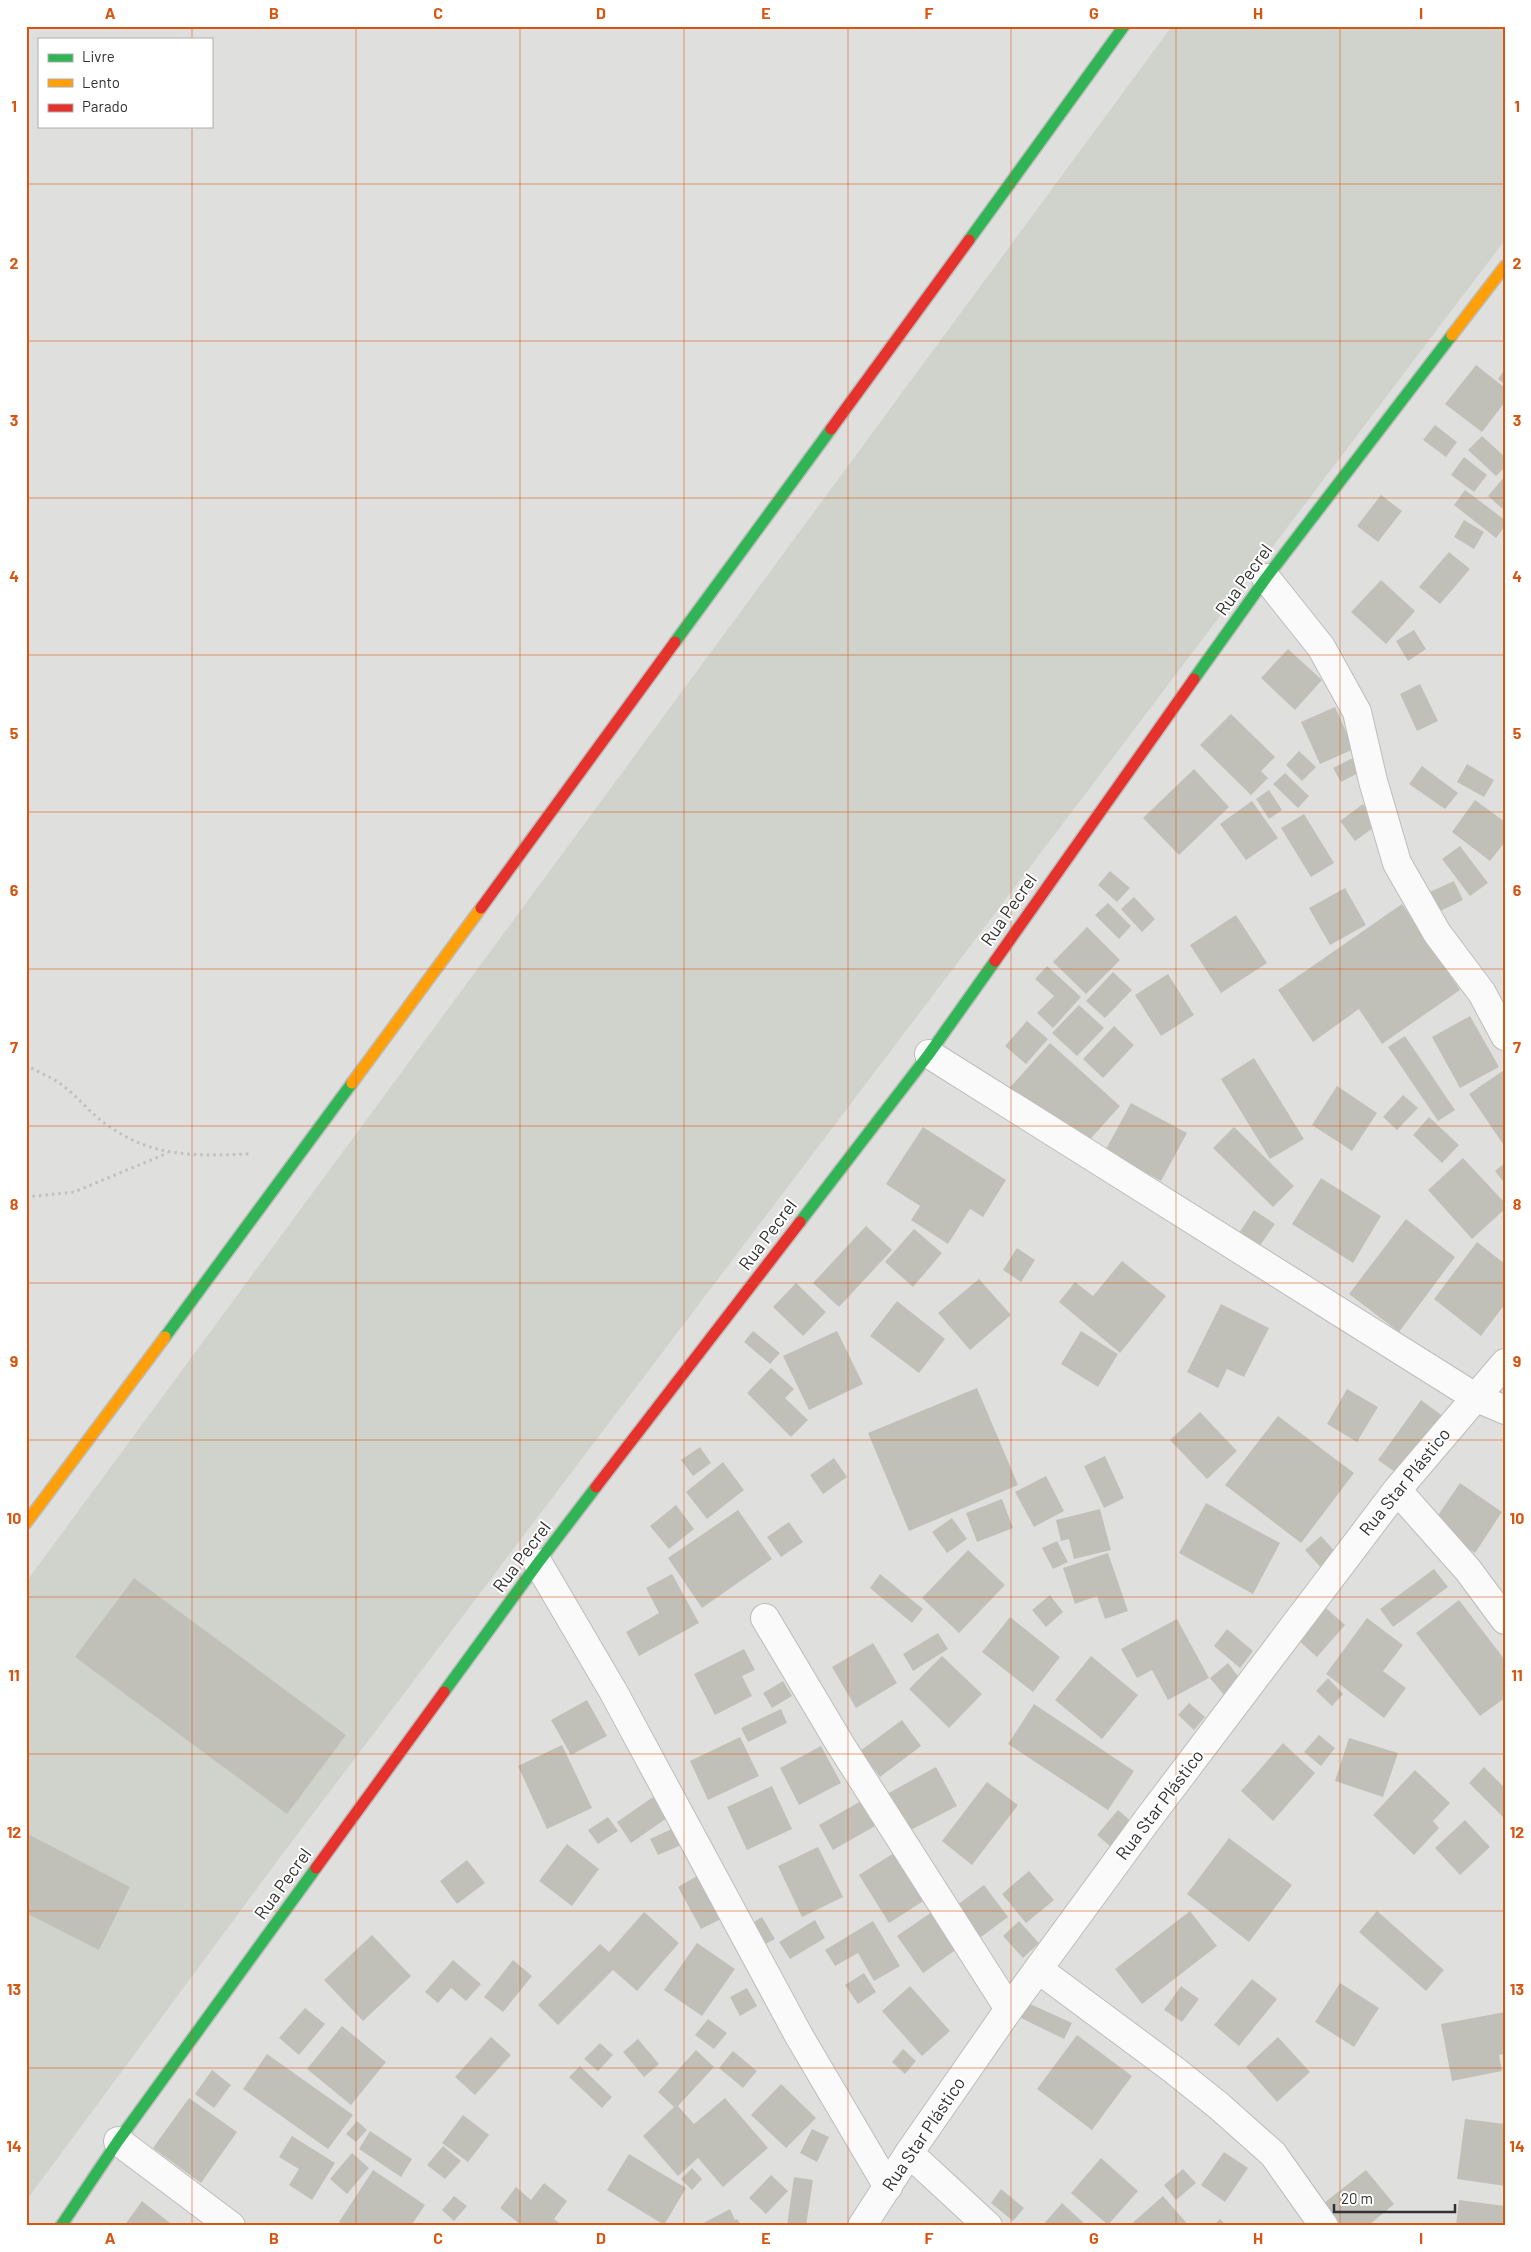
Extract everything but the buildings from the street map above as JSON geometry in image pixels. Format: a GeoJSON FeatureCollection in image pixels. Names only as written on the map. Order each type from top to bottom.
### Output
{"type":"FeatureCollection","features":[{"type":"Feature","properties":{"kind":"street"},"geometry":{"type":"LineString","coordinates":[[26,1523],[221,1263],[1037,148],[1124,26]]}},
{"type":"Feature","properties":{"kind":"street","name":"Rua Pecrel"},"geometry":{"type":"LineString","coordinates":[[61,2226],[118,2141],[538,1563],[929,1054],[1266,578],[1505,266]]}},
{"type":"Feature","properties":{"kind":"street"},"geometry":{"type":"LineString","coordinates":[[1266,578],[1321,647],[1357,712],[1373,781],[1397,863],[1437,933],[1482,993],[1505,1036]]}},
{"type":"Feature","properties":{"kind":"street"},"geometry":{"type":"LineString","coordinates":[[929,1054],[1475,1397],[1505,1410]]}},
{"type":"Feature","properties":{"kind":"street","name":"Rua Star Plástico"},"geometry":{"type":"LineString","coordinates":[[862,2226],[909,2153],[1038,1969],[1396,1490],[1505,1363]]}},
{"type":"Feature","properties":{"kind":"street"},"geometry":{"type":"LineString","coordinates":[[1396,1490],[1468,1570],[1505,1620]]}},
{"type":"Feature","properties":{"kind":"street"},"geometry":{"type":"LineString","coordinates":[[538,1563],[613,1691],[799,2036],[888,2187]]}},
{"type":"Feature","properties":{"kind":"street"},"geometry":{"type":"LineString","coordinates":[[765,1618],[840,1744],[1009,2009]]}},
{"type":"Feature","properties":{"kind":"street"},"geometry":{"type":"LineString","coordinates":[[1038,1969],[1174,2070],[1219,2106],[1273,2154],[1324,2226]]}},
{"type":"Feature","properties":{"kind":"street"},"geometry":{"type":"LineString","coordinates":[[118,2141],[231,2226]]}},
{"type":"Feature","properties":{"kind":"street"},"geometry":{"type":"LineString","coordinates":[[909,2153],[988,2226]]}},
{"type":"Feature","properties":{"kind":"path"},"geometry":{"type":"LineString","coordinates":[[26,1064],[61,1084],[107,1125],[141,1145],[168,1153],[200,1156],[249,1154]]}},
{"type":"Feature","properties":{"kind":"path"},"geometry":{"type":"LineString","coordinates":[[26,1197],[74,1192],[168,1153]]}},
{"type":"Feature","properties":{"kind":"shaded area"},"geometry":{"type":"Polygon","coordinates":[[[1172,26],[1505,26],[1505,240],[281,1856],[26,2201],[26,1582],[1172,26]]]}},
{"type":"Feature","properties":{"kind":"traffic: fast"},"geometry":{"type":"LineString","coordinates":[[969,240],[1124,26]]}},
{"type":"Feature","properties":{"kind":"traffic: fast"},"geometry":{"type":"LineString","coordinates":[[1194,679],[1266,578],[1452,335]]}},
{"type":"Feature","properties":{"kind":"traffic: fast"},"geometry":{"type":"LineString","coordinates":[[675,642],[831,429]]}},
{"type":"Feature","properties":{"kind":"traffic: fast"},"geometry":{"type":"LineString","coordinates":[[800,1222],[929,1054],[995,961]]}},
{"type":"Feature","properties":{"kind":"traffic: fast"},"geometry":{"type":"LineString","coordinates":[[165,1337],[352,1083]]}},
{"type":"Feature","properties":{"kind":"traffic: fast"},"geometry":{"type":"LineString","coordinates":[[444,1692],[596,1487]]}},
{"type":"Feature","properties":{"kind":"traffic: fast"},"geometry":{"type":"LineString","coordinates":[[61,2226],[118,2141],[316,1868]]}},
{"type":"Feature","properties":{"kind":"traffic: slow"},"geometry":{"type":"LineString","coordinates":[[1452,335],[1505,266]]}},
{"type":"Feature","properties":{"kind":"traffic: slow"},"geometry":{"type":"LineString","coordinates":[[352,1083],[481,908]]}},
{"type":"Feature","properties":{"kind":"traffic: slow"},"geometry":{"type":"LineString","coordinates":[[26,1523],[165,1337]]}},
{"type":"Feature","properties":{"kind":"traffic: jam"},"geometry":{"type":"LineString","coordinates":[[831,429],[969,240]]}},
{"type":"Feature","properties":{"kind":"traffic: jam"},"geometry":{"type":"LineString","coordinates":[[481,908],[675,642]]}},
{"type":"Feature","properties":{"kind":"traffic: jam"},"geometry":{"type":"LineString","coordinates":[[995,961],[1194,679]]}},
{"type":"Feature","properties":{"kind":"traffic: jam"},"geometry":{"type":"LineString","coordinates":[[596,1487],[800,1222]]}},
{"type":"Feature","properties":{"kind":"traffic: jam"},"geometry":{"type":"LineString","coordinates":[[316,1868],[444,1692]]}}]}
